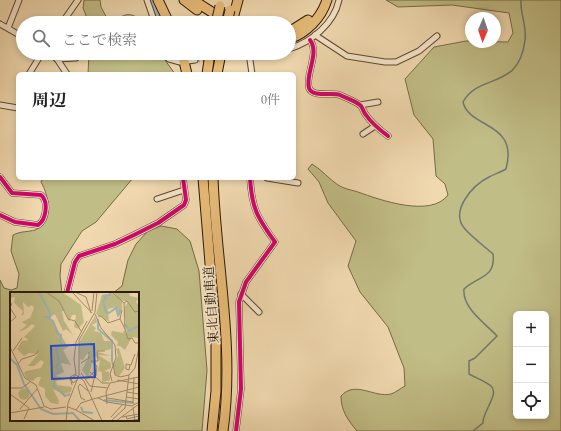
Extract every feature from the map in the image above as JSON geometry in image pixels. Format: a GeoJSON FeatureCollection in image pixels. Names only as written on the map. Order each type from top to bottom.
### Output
{"type":"FeatureCollection","features":[{"type":"Feature","properties":{"kind":"highway"},"geometry":{"type":"LineString","coordinates":[[158,0],[166,16]]}},
{"type":"Feature","properties":{"kind":"highway"},"geometry":{"type":"LineString","coordinates":[[184,0],[206,16]]}},
{"type":"Feature","properties":{"kind":"highway"},"geometry":{"type":"LineString","coordinates":[[194,0],[218,16]]}},
{"type":"Feature","properties":{"kind":"highway"},"geometry":{"type":"LineString","coordinates":[[231,16],[233,0]]}},
{"type":"Feature","properties":{"kind":"highway"},"geometry":{"type":"LineString","coordinates":[[232,11],[238,0]]}},
{"type":"Feature","properties":{"kind":"highway"},"geometry":{"type":"LineString","coordinates":[[296,30],[312,16],[322,0]]}},
{"type":"Feature","properties":{"kind":"highway"},"geometry":{"type":"LineString","coordinates":[[296,36],[302,33],[315,22],[328,0]]}},
{"type":"Feature","properties":{"kind":"highway"},"geometry":{"type":"LineString","coordinates":[[218,16],[221,3]]}},
{"type":"Feature","properties":{"kind":"highway"},"geometry":{"type":"LineString","coordinates":[[184,60],[187,72]]}},
{"type":"Feature","properties":{"kind":"highway"},"geometry":{"type":"LineString","coordinates":[[207,72],[209,60]]}},
{"type":"Feature","properties":{"kind":"highway"},"geometry":{"type":"LineString","coordinates":[[217,72],[220,60]]}},
{"type":"Feature","properties":{"kind":"highway"},"geometry":{"type":"LineString","coordinates":[[223,72],[226,60]]}},
{"type":"Feature","properties":{"kind":"highway"},"geometry":{"type":"LineString","coordinates":[[197,180],[214,313]]}},
{"type":"Feature","properties":{"kind":"highway","name":"東北自動車道"},"geometry":{"type":"LineString","coordinates":[[203,180],[217,364],[212,431]]}},
{"type":"Feature","properties":{"kind":"highway","name":"東北自動車道"},"geometry":{"type":"LineString","coordinates":[[213,180],[227,337],[227,392],[223,431]]}},
{"type":"Feature","properties":{"kind":"street"},"geometry":{"type":"LineString","coordinates":[[8,28],[19,0]]}},
{"type":"Feature","properties":{"kind":"street"},"geometry":{"type":"LineString","coordinates":[[67,16],[78,0]]}},
{"type":"Feature","properties":{"kind":"street"},"geometry":{"type":"LineString","coordinates":[[146,0],[152,16]]}},
{"type":"Feature","properties":{"kind":"street"},"geometry":{"type":"LineString","coordinates":[[296,46],[310,40],[330,20],[339,0]]}},
{"type":"Feature","properties":{"kind":"street"},"geometry":{"type":"LineString","coordinates":[[0,24],[16,33]]}},
{"type":"Feature","properties":{"kind":"street"},"geometry":{"type":"LineString","coordinates":[[315,35],[347,56],[396,62],[419,51],[437,36]]}},
{"type":"Feature","properties":{"kind":"street"},"geometry":{"type":"LineString","coordinates":[[310,40],[313,46],[309,88],[311,91],[323,94],[339,94],[360,105],[375,126],[388,136]]}},
{"type":"Feature","properties":{"kind":"street"},"geometry":{"type":"LineString","coordinates":[[30,72],[38,60]]}},
{"type":"Feature","properties":{"kind":"street"},"geometry":{"type":"LineString","coordinates":[[58,60],[66,72]]}},
{"type":"Feature","properties":{"kind":"street"},"geometry":{"type":"LineString","coordinates":[[250,60],[252,72]]}},
{"type":"Feature","properties":{"kind":"street"},"geometry":{"type":"LineString","coordinates":[[360,105],[378,102]]}},
{"type":"Feature","properties":{"kind":"street"},"geometry":{"type":"LineString","coordinates":[[0,105],[16,108]]}},
{"type":"Feature","properties":{"kind":"street"},"geometry":{"type":"LineString","coordinates":[[364,134],[375,126]]}},
{"type":"Feature","properties":{"kind":"street"},"geometry":{"type":"LineString","coordinates":[[0,177],[12,193],[41,195],[44,198],[45,203],[44,216],[38,225],[15,222],[0,215]]}},
{"type":"Feature","properties":{"kind":"street"},"geometry":{"type":"LineString","coordinates":[[67,292],[75,262],[79,256],[115,244],[158,223],[184,204],[183,180]]}},
{"type":"Feature","properties":{"kind":"street"},"geometry":{"type":"LineString","coordinates":[[236,431],[242,389],[241,340],[238,309],[241,294],[249,278],[275,242],[256,215],[252,202],[250,180]]}},
{"type":"Feature","properties":{"kind":"street"},"geometry":{"type":"LineString","coordinates":[[279,180],[298,183]]}},
{"type":"Feature","properties":{"kind":"street"},"geometry":{"type":"LineString","coordinates":[[157,199],[184,190]]}},
{"type":"Feature","properties":{"kind":"street"},"geometry":{"type":"LineString","coordinates":[[241,294],[260,312]]}},
{"type":"Feature","properties":{"kind":"shaded area"},"geometry":{"type":"Polygon","coordinates":[[[84,0],[100,0],[101,7],[106,16],[86,16],[83,8],[84,0]]]}},
{"type":"Feature","properties":{"kind":"shaded area"},"geometry":{"type":"Polygon","coordinates":[[[386,0],[561,0],[561,431],[357,431],[348,419],[342,406],[341,396],[346,391],[358,389],[385,395],[394,393],[405,386],[404,368],[388,327],[360,292],[348,266],[356,241],[328,203],[319,182],[308,169],[312,164],[340,186],[392,203],[418,206],[430,205],[440,202],[448,195],[445,184],[436,176],[433,139],[414,115],[405,79],[434,47],[465,41],[465,48],[501,48],[501,42],[508,42],[513,33],[509,13],[452,5],[398,7],[386,0]]]}},
{"type":"Feature","properties":{"kind":"shaded area"},"geometry":{"type":"Polygon","coordinates":[[[89,60],[165,60],[174,72],[88,72],[89,60]]]}},
{"type":"Feature","properties":{"kind":"shaded area"},"geometry":{"type":"Polygon","coordinates":[[[42,180],[131,180],[96,222],[82,231],[61,264],[60,276],[62,292],[10,292],[10,421],[139,421],[139,292],[114,292],[122,286],[128,260],[136,244],[148,231],[161,226],[177,229],[190,241],[199,271],[207,370],[202,431],[0,431],[0,280],[4,288],[11,290],[17,288],[19,274],[11,251],[13,235],[35,230],[45,221],[48,201],[41,182],[42,180]]]}},
{"type":"Feature","properties":{"kind":"waterway"},"geometry":{"type":"LineString","coordinates":[[151,0],[157,16]]}},
{"type":"Feature","properties":{"kind":"waterway"},"geometry":{"type":"LineString","coordinates":[[473,431],[483,423],[483,419],[492,398],[493,389],[489,384],[469,374],[469,361],[475,358],[497,336],[470,309],[464,296],[464,289],[489,272],[492,268],[493,254],[465,229],[461,222],[460,214],[461,207],[465,199],[476,186],[489,177],[506,169],[508,153],[506,142],[500,134],[467,111],[463,102],[470,93],[479,87],[507,74],[515,67],[521,56],[525,40],[521,0]]}},
{"type":"Feature","properties":{"kind":"cycle path"},"geometry":{"type":"LineString","coordinates":[[310,40],[314,51],[308,82],[311,91],[319,94],[337,94],[356,102],[361,106],[373,124],[388,136]]}},
{"type":"Feature","properties":{"kind":"cycle path"},"geometry":{"type":"LineString","coordinates":[[0,177],[12,193],[41,195],[46,206],[45,215],[41,223],[38,225],[15,222],[0,215]]}},
{"type":"Feature","properties":{"kind":"cycle path"},"geometry":{"type":"LineString","coordinates":[[67,292],[75,262],[79,256],[115,244],[134,235],[158,223],[184,205],[186,200],[183,180]]}},
{"type":"Feature","properties":{"kind":"cycle path"},"geometry":{"type":"LineString","coordinates":[[236,431],[241,389],[239,302],[246,282],[275,242],[256,212],[252,198],[250,180]]}}]}
